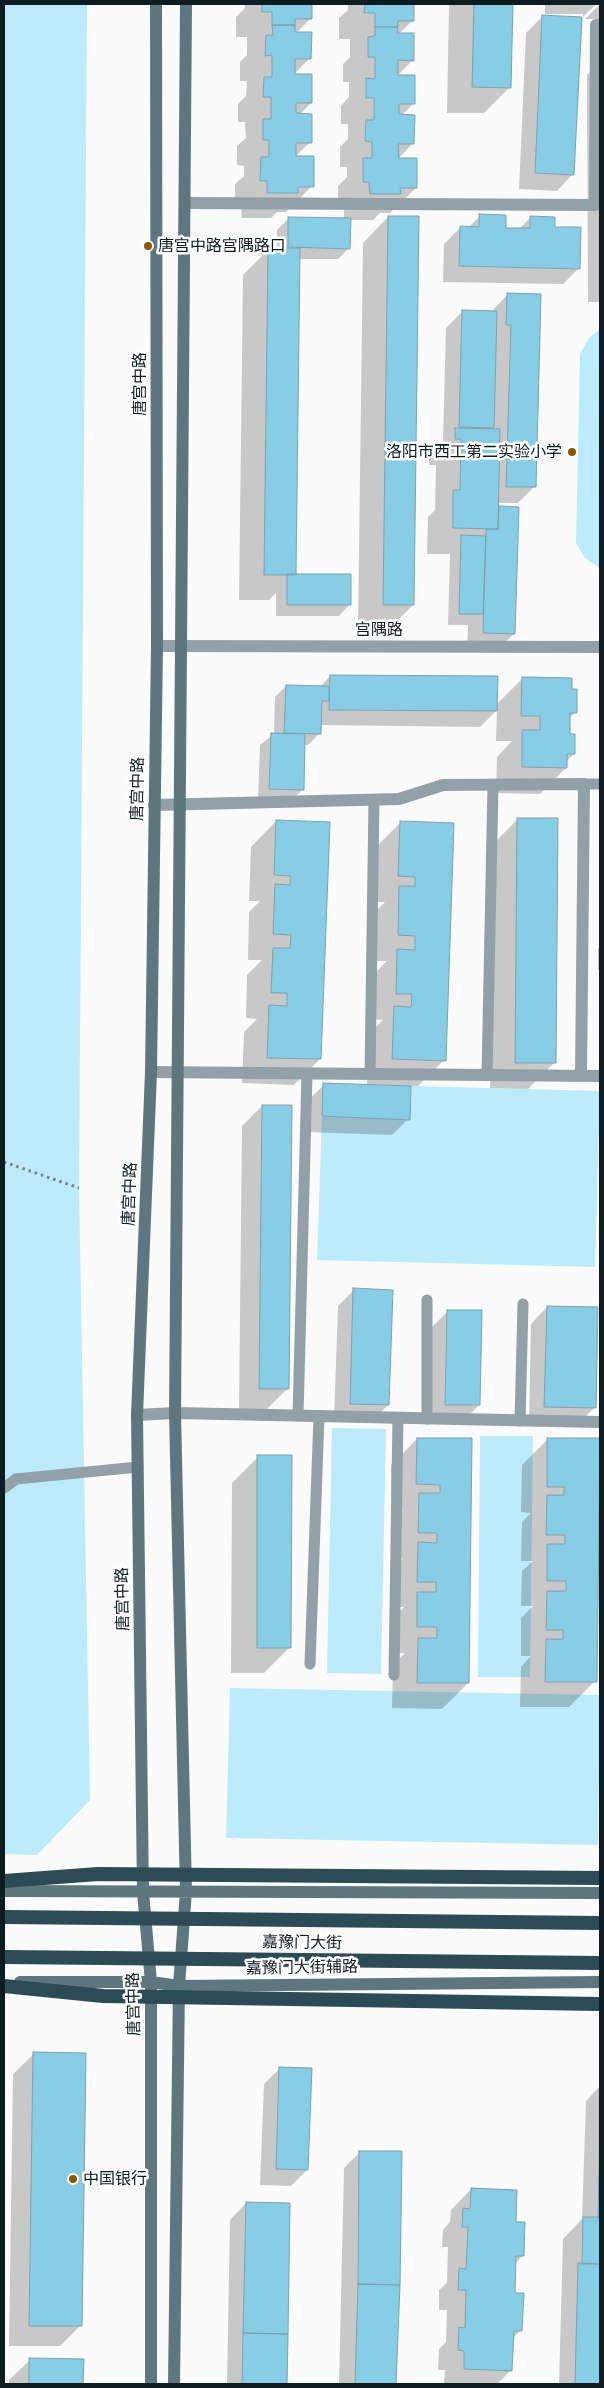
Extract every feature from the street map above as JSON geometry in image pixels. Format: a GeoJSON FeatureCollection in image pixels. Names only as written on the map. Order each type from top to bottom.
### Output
{"type":"FeatureCollection","features":[{"type":"Feature","properties":{"kind":"highway"},"geometry":{"type":"LineString","coordinates":[[4,1881],[98,1874],[600,1878]]}},
{"type":"Feature","properties":{"kind":"highway","name":"嘉豫门大街"},"geometry":{"type":"LineString","coordinates":[[4,1917],[600,1923]]}},
{"type":"Feature","properties":{"kind":"highway","name":"嘉豫门大街"},"geometry":{"type":"LineString","coordinates":[[4,1957],[600,1963]]}},
{"type":"Feature","properties":{"kind":"highway"},"geometry":{"type":"LineString","coordinates":[[4,1986],[103,1996],[600,2004]]}},
{"type":"Feature","properties":{"kind":"main road","name":"唐宫中路"},"geometry":{"type":"LineString","coordinates":[[151,2384],[151,1982],[143,1892],[138,1415],[152,1072],[157,646],[156,4]]}},
{"type":"Feature","properties":{"kind":"main road"},"geometry":{"type":"LineString","coordinates":[[174,2384],[179,1986],[186,1891],[176,1414],[186,4]]}},
{"type":"Feature","properties":{"kind":"main road"},"geometry":{"type":"LineString","coordinates":[[4,1891],[600,1892]]}},
{"type":"Feature","properties":{"kind":"main road","name":"嘉豫门大街辅路"},"geometry":{"type":"LineString","coordinates":[[4,1982],[151,1982],[179,1986],[600,1982]]}},
{"type":"Feature","properties":{"kind":"street"},"geometry":{"type":"LineString","coordinates":[[185,203],[594,205],[596,25],[600,25]]}},
{"type":"Feature","properties":{"kind":"street","name":"宫隅路"},"geometry":{"type":"LineString","coordinates":[[157,646],[600,647]]}},
{"type":"Feature","properties":{"kind":"street"},"geometry":{"type":"LineString","coordinates":[[154,805],[399,799],[443,785],[584,784],[581,1076]]}},
{"type":"Feature","properties":{"kind":"street"},"geometry":{"type":"LineString","coordinates":[[152,1072],[600,1076]]}},
{"type":"Feature","properties":{"kind":"street"},"geometry":{"type":"LineString","coordinates":[[138,1415],[319,1416],[600,1422]]}},
{"type":"Feature","properties":{"kind":"lane"},"geometry":{"type":"LineString","coordinates":[[584,784],[600,784]]}},
{"type":"Feature","properties":{"kind":"lane"},"geometry":{"type":"LineString","coordinates":[[487,1075],[493,785]]}},
{"type":"Feature","properties":{"kind":"lane"},"geometry":{"type":"LineString","coordinates":[[370,1074],[374,800]]}},
{"type":"Feature","properties":{"kind":"lane"},"geometry":{"type":"LineString","coordinates":[[298,1416],[307,1074]]}},
{"type":"Feature","properties":{"kind":"lane"},"geometry":{"type":"LineString","coordinates":[[427,1300],[427,1419]]}},
{"type":"Feature","properties":{"kind":"lane"},"geometry":{"type":"LineString","coordinates":[[520,1421],[522,1304]]}},
{"type":"Feature","properties":{"kind":"lane"},"geometry":{"type":"LineString","coordinates":[[310,1664],[319,1416]]}},
{"type":"Feature","properties":{"kind":"lane"},"geometry":{"type":"LineString","coordinates":[[394,1676],[398,1418]]}},
{"type":"Feature","properties":{"kind":"lane"},"geometry":{"type":"LineString","coordinates":[[4,1488],[16,1479],[138,1467]]}},
{"type":"Feature","properties":{"kind":"path"},"geometry":{"type":"LineString","coordinates":[[4,1162],[79,1188]]}},
{"type":"Feature","properties":{"kind":"shaded area"},"geometry":{"type":"Polygon","coordinates":[[[4,4],[87,4],[79,1188],[90,1800],[37,1855],[4,1854],[4,4]]]}},
{"type":"Feature","properties":{"kind":"shaded area"},"geometry":{"type":"Polygon","coordinates":[[[600,329],[600,568],[585,558],[576,543],[580,354],[589,338],[600,329]]]}},
{"type":"Feature","properties":{"kind":"shaded area"},"geometry":{"type":"Polygon","coordinates":[[[411,1086],[600,1091],[595,1267],[317,1260],[322,1116],[409,1120],[411,1086]]]}},
{"type":"Feature","properties":{"kind":"shaded area"},"geometry":{"type":"Polygon","coordinates":[[[332,1428],[386,1429],[381,1674],[327,1673],[332,1428]]]}},
{"type":"Feature","properties":{"kind":"shaded area"},"geometry":{"type":"Polygon","coordinates":[[[480,1436],[533,1436],[530,1677],[478,1677],[480,1436]]]}},
{"type":"Feature","properties":{"kind":"shaded area"},"geometry":{"type":"Polygon","coordinates":[[[230,1688],[600,1695],[598,1845],[226,1838],[230,1688]]]}},
{"type":"Feature","properties":{"kind":"building"},"geometry":{"type":"Polygon","coordinates":[[[262,4],[312,4],[312,19],[295,19],[295,25],[272,25],[272,12],[262,12],[262,4]]]}},
{"type":"Feature","properties":{"kind":"building"},"geometry":{"type":"Polygon","coordinates":[[[365,4],[414,4],[414,21],[398,21],[398,27],[375,27],[375,13],[364,13],[365,4]]]}},
{"type":"Feature","properties":{"kind":"building"},"geometry":{"type":"Polygon","coordinates":[[[474,4],[513,4],[511,88],[472,87],[474,4]]]}},
{"type":"Feature","properties":{"kind":"building"},"geometry":{"type":"Polygon","coordinates":[[[542,15],[582,17],[574,175],[535,173],[542,15]]]}},
{"type":"Feature","properties":{"kind":"building"},"geometry":{"type":"Polygon","coordinates":[[[272,25],[295,25],[295,32],[312,32],[311,59],[295,59],[295,74],[312,74],[312,103],[296,103],[296,113],[312,114],[312,143],[296,143],[296,156],[314,156],[314,187],[298,187],[298,193],[267,193],[267,181],[260,181],[261,157],[269,157],[269,140],[263,140],[263,119],[271,119],[271,97],[263,97],[264,77],[272,77],[272,55],[265,56],[266,35],[273,35],[272,25]]]}},
{"type":"Feature","properties":{"kind":"building"},"geometry":{"type":"Polygon","coordinates":[[[375,27],[398,27],[397,33],[414,33],[414,61],[398,60],[398,75],[415,75],[415,104],[399,104],[399,114],[415,115],[414,144],[398,144],[399,158],[417,158],[417,188],[400,188],[401,194],[370,194],[369,182],[363,182],[363,158],[372,158],[372,142],[365,141],[366,120],[374,120],[374,98],[366,98],[366,78],[375,79],[375,57],[368,57],[368,37],[375,36],[375,27]]]}},
{"type":"Feature","properties":{"kind":"building"},"geometry":{"type":"Polygon","coordinates":[[[479,214],[506,215],[506,228],[530,228],[530,216],[555,217],[555,227],[581,227],[580,269],[459,266],[460,226],[479,227],[479,214]]]}},
{"type":"Feature","properties":{"kind":"building"},"geometry":{"type":"Polygon","coordinates":[[[388,216],[419,216],[414,605],[383,605],[388,216]]]}},
{"type":"Feature","properties":{"kind":"building"},"geometry":{"type":"Polygon","coordinates":[[[288,217],[351,218],[350,249],[288,247],[288,217]]]}},
{"type":"Feature","properties":{"kind":"building"},"geometry":{"type":"Polygon","coordinates":[[[268,248],[300,248],[296,575],[264,575],[268,248]]]}},
{"type":"Feature","properties":{"kind":"building"},"geometry":{"type":"Polygon","coordinates":[[[507,293],[541,294],[536,487],[506,487],[511,325],[506,325],[507,293]]]}},
{"type":"Feature","properties":{"kind":"building"},"geometry":{"type":"Polygon","coordinates":[[[462,310],[497,311],[494,428],[459,427],[462,310]]]}},
{"type":"Feature","properties":{"kind":"building"},"geometry":{"type":"Polygon","coordinates":[[[455,428],[500,429],[498,529],[453,528],[453,490],[460,490],[461,439],[455,439],[455,428]]]}},
{"type":"Feature","properties":{"kind":"building"},"geometry":{"type":"Polygon","coordinates":[[[499,506],[519,507],[515,634],[483,633],[486,529],[498,529],[499,506]]]}},
{"type":"Feature","properties":{"kind":"building"},"geometry":{"type":"Polygon","coordinates":[[[461,535],[486,536],[483,614],[459,614],[461,535]]]}},
{"type":"Feature","properties":{"kind":"building"},"geometry":{"type":"Polygon","coordinates":[[[287,574],[351,574],[351,605],[287,605],[287,574]]]}},
{"type":"Feature","properties":{"kind":"building"},"geometry":{"type":"Polygon","coordinates":[[[330,675],[498,676],[497,711],[329,710],[330,675]]]}},
{"type":"Feature","properties":{"kind":"building"},"geometry":{"type":"Polygon","coordinates":[[[522,677],[572,678],[572,689],[577,689],[577,713],[570,713],[570,734],[575,734],[575,754],[567,754],[567,768],[522,767],[522,730],[540,730],[540,716],[521,716],[522,677]]]}},
{"type":"Feature","properties":{"kind":"building"},"geometry":{"type":"Polygon","coordinates":[[[286,685],[329,686],[329,701],[322,701],[321,734],[284,733],[286,685]]]}},
{"type":"Feature","properties":{"kind":"building"},"geometry":{"type":"Polygon","coordinates":[[[271,733],[305,734],[304,790],[269,789],[271,733]]]}},
{"type":"Feature","properties":{"kind":"building"},"geometry":{"type":"Polygon","coordinates":[[[517,818],[558,818],[556,1063],[515,1063],[517,818]]]}},
{"type":"Feature","properties":{"kind":"building"},"geometry":{"type":"Polygon","coordinates":[[[276,820],[330,822],[321,1059],[267,1058],[269,1005],[287,1006],[287,993],[271,993],[273,948],[290,948],[291,935],[273,934],[275,884],[290,885],[291,876],[274,875],[276,820]]]}},
{"type":"Feature","properties":{"kind":"building"},"geometry":{"type":"Polygon","coordinates":[[[400,821],[454,823],[446,1061],[392,1059],[394,1006],[411,1007],[412,994],[396,994],[397,949],[415,950],[415,936],[398,935],[399,886],[415,886],[415,877],[398,876],[400,821]]]}},
{"type":"Feature","properties":{"kind":"building"},"geometry":{"type":"Polygon","coordinates":[[[323,1083],[411,1086],[410,1120],[322,1116],[323,1083]]]}},
{"type":"Feature","properties":{"kind":"building"},"geometry":{"type":"Polygon","coordinates":[[[262,1105],[292,1105],[289,1389],[259,1389],[262,1105]]]}},
{"type":"Feature","properties":{"kind":"building"},"geometry":{"type":"Polygon","coordinates":[[[353,1288],[393,1290],[389,1405],[350,1404],[353,1288]]]}},
{"type":"Feature","properties":{"kind":"building"},"geometry":{"type":"Polygon","coordinates":[[[547,1306],[598,1307],[596,1408],[544,1407],[547,1306]]]}},
{"type":"Feature","properties":{"kind":"building"},"geometry":{"type":"Polygon","coordinates":[[[447,1310],[482,1310],[480,1405],[445,1405],[447,1310]]]}},
{"type":"Feature","properties":{"kind":"building"},"geometry":{"type":"Polygon","coordinates":[[[417,1438],[472,1438],[469,1683],[417,1683],[418,1638],[437,1638],[437,1627],[417,1627],[417,1592],[436,1592],[436,1582],[417,1582],[418,1542],[437,1543],[437,1533],[418,1533],[419,1493],[440,1493],[440,1485],[416,1484],[417,1438]]]}},
{"type":"Feature","properties":{"kind":"building"},"geometry":{"type":"Polygon","coordinates":[[[547,1438],[600,1438],[597,1682],[545,1682],[546,1639],[563,1639],[563,1630],[546,1630],[547,1591],[566,1591],[566,1581],[547,1581],[547,1544],[565,1544],[565,1535],[546,1535],[547,1495],[564,1495],[564,1487],[547,1487],[547,1438]]]}},
{"type":"Feature","properties":{"kind":"building"},"geometry":{"type":"Polygon","coordinates":[[[257,1455],[292,1455],[291,1648],[257,1648],[257,1455]]]}},
{"type":"Feature","properties":{"kind":"building"},"geometry":{"type":"Polygon","coordinates":[[[33,2052],[86,2053],[82,2326],[29,2326],[33,2052]]]}},
{"type":"Feature","properties":{"kind":"building"},"geometry":{"type":"Polygon","coordinates":[[[279,2067],[312,2068],[308,2170],[276,2169],[279,2067]]]}},
{"type":"Feature","properties":{"kind":"building"},"geometry":{"type":"Polygon","coordinates":[[[600,2123],[600,2217],[598,2217],[600,2123]]]}},
{"type":"Feature","properties":{"kind":"building"},"geometry":{"type":"Polygon","coordinates":[[[359,2151],[402,2151],[400,2285],[358,2284],[359,2151]]]}},
{"type":"Feature","properties":{"kind":"building"},"geometry":{"type":"Polygon","coordinates":[[[471,2188],[517,2190],[516,2222],[525,2222],[524,2256],[516,2256],[515,2293],[524,2293],[522,2331],[514,2331],[512,2371],[464,2369],[464,2351],[458,2350],[459,2327],[465,2328],[466,2290],[458,2290],[459,2268],[466,2269],[468,2227],[462,2227],[463,2208],[470,2209],[471,2188]]]}},
{"type":"Feature","properties":{"kind":"building"},"geometry":{"type":"Polygon","coordinates":[[[246,2202],[290,2203],[288,2334],[243,2333],[246,2202]]]}},
{"type":"Feature","properties":{"kind":"building"},"geometry":{"type":"Polygon","coordinates":[[[583,2217],[600,2217],[600,2264],[582,2264],[583,2217]]]}},
{"type":"Feature","properties":{"kind":"building"},"geometry":{"type":"Polygon","coordinates":[[[578,2263],[600,2264],[600,2384],[575,2384],[578,2263]]]}},
{"type":"Feature","properties":{"kind":"building"},"geometry":{"type":"Polygon","coordinates":[[[358,2284],[400,2285],[396,2384],[355,2384],[358,2284]]]}},
{"type":"Feature","properties":{"kind":"building"},"geometry":{"type":"Polygon","coordinates":[[[243,2333],[288,2334],[287,2384],[242,2384],[243,2333]]]}},
{"type":"Feature","properties":{"kind":"building"},"geometry":{"type":"Polygon","coordinates":[[[29,2358],[84,2359],[83,2384],[29,2384],[29,2358]]]}},
{"type":"Feature","properties":{"kind":"place","name":"唐宫中路宫隅路口"},"geometry":{"type":"Point","coordinates":[148,246]}},
{"type":"Feature","properties":{"kind":"place","name":"洛阳市西工第二实验小学"},"geometry":{"type":"Point","coordinates":[572,452]}},
{"type":"Feature","properties":{"kind":"place","name":"中国银行"},"geometry":{"type":"Point","coordinates":[73,2179]}}]}
